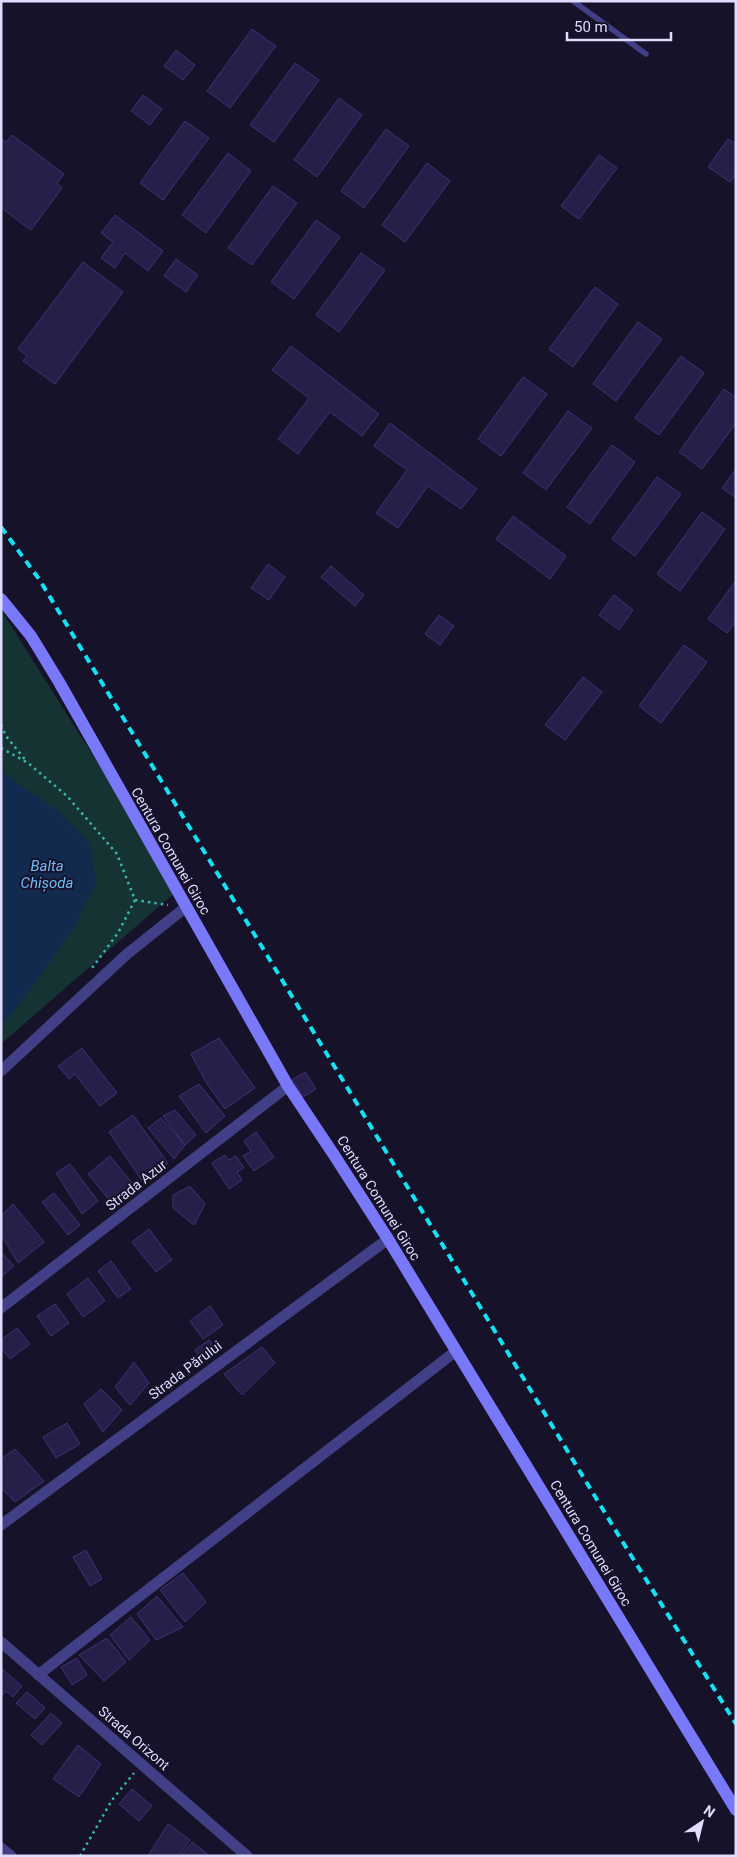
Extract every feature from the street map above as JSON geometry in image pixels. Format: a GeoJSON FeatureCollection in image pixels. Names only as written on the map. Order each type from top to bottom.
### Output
{"type":"FeatureCollection","features":[{"type":"Feature","properties":{"kind":"main road","name":"Centura Comunei Giroc"},"geometry":{"type":"LineString","coordinates":[[1,599],[31,636],[59,682],[288,1086],[388,1239],[736,1810]]}},
{"type":"Feature","properties":{"kind":"street"},"geometry":{"type":"LineString","coordinates":[[1,1071],[128,954],[186,907]]}},
{"type":"Feature","properties":{"kind":"street","name":"Strada Azur"},"geometry":{"type":"LineString","coordinates":[[1,1308],[288,1086]]}},
{"type":"Feature","properties":{"kind":"street","name":"Strada Părului"},"geometry":{"type":"LineString","coordinates":[[1,1525],[388,1239]]}},
{"type":"Feature","properties":{"kind":"street"},"geometry":{"type":"LineString","coordinates":[[38,1675],[456,1351]]}},
{"type":"Feature","properties":{"kind":"street","name":"Strada Orizont"},"geometry":{"type":"LineString","coordinates":[[1,1642],[247,1856]]}},
{"type":"Feature","properties":{"kind":"street"},"geometry":{"type":"LineString","coordinates":[[1,1848],[11,1856]]}},
{"type":"Feature","properties":{"kind":"lane"},"geometry":{"type":"LineString","coordinates":[[573,1],[646,54]]}},
{"type":"Feature","properties":{"kind":"path"},"geometry":{"type":"LineString","coordinates":[[1,725],[6,736],[28,763],[67,796],[117,854],[135,900],[118,933],[90,972]]}},
{"type":"Feature","properties":{"kind":"path"},"geometry":{"type":"LineString","coordinates":[[1,748],[28,763]]}},
{"type":"Feature","properties":{"kind":"path"},"geometry":{"type":"LineString","coordinates":[[135,900],[186,907]]}},
{"type":"Feature","properties":{"kind":"path"},"geometry":{"type":"LineString","coordinates":[[80,1856],[112,1800],[142,1764]]}},
{"type":"Feature","properties":{"kind":"green space"},"geometry":{"type":"Polygon","coordinates":[[[1,610],[178,890],[1,1044],[1,610]]]}},
{"type":"Feature","properties":{"kind":"water","name":"Balta Chișoda"},"geometry":{"type":"Polygon","coordinates":[[[1,771],[59,812],[90,843],[96,883],[74,928],[14,1012],[1,1023],[1,771]]]}},
{"type":"Feature","properties":{"kind":"building"},"geometry":{"type":"Polygon","coordinates":[[[252,29],[276,46],[230,108],[207,91],[252,29]]]}},
{"type":"Feature","properties":{"kind":"building"},"geometry":{"type":"Polygon","coordinates":[[[176,50],[195,65],[183,80],[164,66],[176,50]]]}},
{"type":"Feature","properties":{"kind":"building"},"geometry":{"type":"Polygon","coordinates":[[[295,63],[319,80],[274,142],[250,125],[295,63]]]}},
{"type":"Feature","properties":{"kind":"building"},"geometry":{"type":"Polygon","coordinates":[[[143,95],[162,109],[150,125],[131,111],[143,95]]]}},
{"type":"Feature","properties":{"kind":"building"},"geometry":{"type":"Polygon","coordinates":[[[339,98],[362,115],[317,177],[294,160],[339,98]]]}},
{"type":"Feature","properties":{"kind":"building"},"geometry":{"type":"Polygon","coordinates":[[[185,121],[209,138],[163,200],[140,183],[185,121]]]}},
{"type":"Feature","properties":{"kind":"building"},"geometry":{"type":"Polygon","coordinates":[[[386,129],[409,146],[364,208],[341,191],[386,129]]]}},
{"type":"Feature","properties":{"kind":"building"},"geometry":{"type":"Polygon","coordinates":[[[12,135],[64,174],[57,183],[62,188],[31,230],[1,208],[1,138],[6,142],[12,135]]]}},
{"type":"Feature","properties":{"kind":"building"},"geometry":{"type":"Polygon","coordinates":[[[728,139],[736,144],[736,174],[730,182],[708,167],[728,139]]]}},
{"type":"Feature","properties":{"kind":"building"},"geometry":{"type":"Polygon","coordinates":[[[228,153],[251,171],[206,233],[182,215],[228,153]]]}},
{"type":"Feature","properties":{"kind":"building"},"geometry":{"type":"Polygon","coordinates":[[[599,155],[617,168],[579,219],[561,206],[599,155]]]}},
{"type":"Feature","properties":{"kind":"building"},"geometry":{"type":"Polygon","coordinates":[[[427,163],[450,181],[405,242],[382,225],[427,163]]]}},
{"type":"Feature","properties":{"kind":"building"},"geometry":{"type":"Polygon","coordinates":[[[273,186],[297,203],[252,265],[228,248],[273,186]]]}},
{"type":"Feature","properties":{"kind":"building"},"geometry":{"type":"Polygon","coordinates":[[[115,215],[163,251],[148,271],[125,253],[115,268],[101,258],[113,242],[101,233],[115,215]]]}},
{"type":"Feature","properties":{"kind":"building"},"geometry":{"type":"Polygon","coordinates":[[[316,220],[340,237],[294,299],[271,282],[316,220]]]}},
{"type":"Feature","properties":{"kind":"building"},"geometry":{"type":"Polygon","coordinates":[[[361,253],[385,270],[339,332],[316,315],[361,253]]]}},
{"type":"Feature","properties":{"kind":"building"},"geometry":{"type":"Polygon","coordinates":[[[176,259],[198,275],[186,292],[164,276],[176,259]]]}},
{"type":"Feature","properties":{"kind":"building"},"geometry":{"type":"Polygon","coordinates":[[[83,262],[123,292],[55,384],[23,361],[27,356],[18,349],[83,262]]]}},
{"type":"Feature","properties":{"kind":"building"},"geometry":{"type":"Polygon","coordinates":[[[595,287],[618,304],[573,367],[549,349],[595,287]]]}},
{"type":"Feature","properties":{"kind":"building"},"geometry":{"type":"Polygon","coordinates":[[[638,322],[662,339],[616,401],[593,384],[638,322]]]}},
{"type":"Feature","properties":{"kind":"building"},"geometry":{"type":"Polygon","coordinates":[[[291,346],[379,414],[362,436],[330,412],[298,454],[278,439],[309,398],[272,370],[291,346]]]}},
{"type":"Feature","properties":{"kind":"building"},"geometry":{"type":"Polygon","coordinates":[[[681,356],[704,373],[659,435],[635,418],[681,356]]]}},
{"type":"Feature","properties":{"kind":"building"},"geometry":{"type":"Polygon","coordinates":[[[523,377],[547,394],[501,456],[478,439],[523,377]]]}},
{"type":"Feature","properties":{"kind":"building"},"geometry":{"type":"Polygon","coordinates":[[[724,389],[736,398],[736,423],[702,469],[679,452],[724,389]]]}},
{"type":"Feature","properties":{"kind":"building"},"geometry":{"type":"Polygon","coordinates":[[[568,411],[592,428],[546,490],[523,473],[568,411]]]}},
{"type":"Feature","properties":{"kind":"building"},"geometry":{"type":"Polygon","coordinates":[[[390,423],[477,489],[461,509],[428,486],[398,528],[376,513],[407,470],[374,446],[390,423]]]}},
{"type":"Feature","properties":{"kind":"building"},"geometry":{"type":"Polygon","coordinates":[[[612,445],[635,462],[590,524],[567,507],[612,445]]]}},
{"type":"Feature","properties":{"kind":"building"},"geometry":{"type":"Polygon","coordinates":[[[736,469],[736,498],[722,488],[736,469]]]}},
{"type":"Feature","properties":{"kind":"building"},"geometry":{"type":"Polygon","coordinates":[[[657,477],[681,494],[635,556],[612,539],[657,477]]]}},
{"type":"Feature","properties":{"kind":"building"},"geometry":{"type":"Polygon","coordinates":[[[702,512],[725,529],[680,591],[657,574],[702,512]]]}},
{"type":"Feature","properties":{"kind":"building"},"geometry":{"type":"Polygon","coordinates":[[[513,516],[566,556],[550,579],[496,539],[513,516]]]}},
{"type":"Feature","properties":{"kind":"building"},"geometry":{"type":"Polygon","coordinates":[[[268,564],[285,577],[269,600],[251,588],[268,564]]]}},
{"type":"Feature","properties":{"kind":"building"},"geometry":{"type":"Polygon","coordinates":[[[331,566],[364,595],[355,606],[321,577],[331,566]]]}},
{"type":"Feature","properties":{"kind":"building"},"geometry":{"type":"Polygon","coordinates":[[[736,580],[736,622],[727,633],[708,619],[736,580]]]}},
{"type":"Feature","properties":{"kind":"building"},"geometry":{"type":"Polygon","coordinates":[[[614,595],[633,610],[619,630],[599,615],[614,595]]]}},
{"type":"Feature","properties":{"kind":"building"},"geometry":{"type":"Polygon","coordinates":[[[439,615],[454,626],[440,645],[425,634],[439,615]]]}},
{"type":"Feature","properties":{"kind":"building"},"geometry":{"type":"Polygon","coordinates":[[[684,645],[707,662],[661,723],[639,706],[684,645]]]}},
{"type":"Feature","properties":{"kind":"building"},"geometry":{"type":"Polygon","coordinates":[[[583,677],[602,692],[565,740],[545,725],[583,677]]]}},
{"type":"Feature","properties":{"kind":"building"},"geometry":{"type":"Polygon","coordinates":[[[219,1038],[255,1088],[225,1109],[207,1084],[191,1054],[219,1038]]]}},
{"type":"Feature","properties":{"kind":"building"},"geometry":{"type":"Polygon","coordinates":[[[82,1048],[117,1093],[100,1106],[75,1074],[69,1079],[58,1066],[82,1048]]]}},
{"type":"Feature","properties":{"kind":"building"},"geometry":{"type":"Polygon","coordinates":[[[305,1072],[316,1089],[303,1097],[292,1080],[305,1072]]]}},
{"type":"Feature","properties":{"kind":"building"},"geometry":{"type":"Polygon","coordinates":[[[199,1084],[225,1116],[206,1133],[179,1096],[199,1084]]]}},
{"type":"Feature","properties":{"kind":"building"},"geometry":{"type":"Polygon","coordinates":[[[175,1110],[196,1135],[185,1145],[163,1116],[175,1110]]]}},
{"type":"Feature","properties":{"kind":"building"},"geometry":{"type":"Polygon","coordinates":[[[133,1115],[168,1163],[143,1182],[109,1132],[133,1115]]]}},
{"type":"Feature","properties":{"kind":"building"},"geometry":{"type":"Polygon","coordinates":[[[161,1118],[185,1145],[174,1159],[148,1128],[161,1118]]]}},
{"type":"Feature","properties":{"kind":"building"},"geometry":{"type":"Polygon","coordinates":[[[256,1132],[274,1157],[254,1171],[243,1156],[251,1151],[244,1141],[256,1132]]]}},
{"type":"Feature","properties":{"kind":"building"},"geometry":{"type":"Polygon","coordinates":[[[225,1155],[229,1160],[236,1156],[244,1168],[237,1172],[242,1180],[229,1189],[212,1163],[225,1155]]]}},
{"type":"Feature","properties":{"kind":"building"},"geometry":{"type":"Polygon","coordinates":[[[110,1156],[137,1189],[115,1207],[88,1174],[110,1156]]]}},
{"type":"Feature","properties":{"kind":"building"},"geometry":{"type":"Polygon","coordinates":[[[70,1164],[98,1201],[82,1214],[56,1173],[70,1164]]]}},
{"type":"Feature","properties":{"kind":"building"},"geometry":{"type":"Polygon","coordinates":[[[190,1186],[205,1204],[194,1225],[173,1208],[173,1195],[190,1186]]]}},
{"type":"Feature","properties":{"kind":"building"},"geometry":{"type":"Polygon","coordinates":[[[54,1193],[80,1225],[68,1235],[42,1202],[54,1193]]]}},
{"type":"Feature","properties":{"kind":"building"},"geometry":{"type":"Polygon","coordinates":[[[13,1204],[44,1242],[18,1263],[1,1235],[1,1216],[13,1204]]]}},
{"type":"Feature","properties":{"kind":"building"},"geometry":{"type":"Polygon","coordinates":[[[149,1229],[172,1260],[156,1272],[132,1242],[149,1229]]]}},
{"type":"Feature","properties":{"kind":"building"},"geometry":{"type":"Polygon","coordinates":[[[1,1252],[14,1266],[1,1277],[1,1252]]]}},
{"type":"Feature","properties":{"kind":"building"},"geometry":{"type":"Polygon","coordinates":[[[111,1261],[131,1289],[118,1298],[98,1271],[111,1261]]]}},
{"type":"Feature","properties":{"kind":"building"},"geometry":{"type":"Polygon","coordinates":[[[88,1278],[105,1301],[83,1317],[67,1294],[88,1278]]]}},
{"type":"Feature","properties":{"kind":"building"},"geometry":{"type":"Polygon","coordinates":[[[55,1304],[69,1323],[51,1336],[37,1316],[55,1304]]]}},
{"type":"Feature","properties":{"kind":"building"},"geometry":{"type":"Polygon","coordinates":[[[210,1306],[223,1325],[203,1339],[190,1321],[210,1306]]]}},
{"type":"Feature","properties":{"kind":"building"},"geometry":{"type":"Polygon","coordinates":[[[17,1328],[30,1344],[10,1359],[1,1348],[1,1340],[17,1328]]]}},
{"type":"Feature","properties":{"kind":"building"},"geometry":{"type":"Polygon","coordinates":[[[209,1340],[217,1351],[203,1361],[195,1350],[209,1340]]]}},
{"type":"Feature","properties":{"kind":"building"},"geometry":{"type":"Polygon","coordinates":[[[262,1347],[275,1363],[242,1395],[224,1374],[262,1347]]]}},
{"type":"Feature","properties":{"kind":"building"},"geometry":{"type":"Polygon","coordinates":[[[134,1362],[149,1383],[130,1405],[115,1387],[134,1362]]]}},
{"type":"Feature","properties":{"kind":"building"},"geometry":{"type":"Polygon","coordinates":[[[101,1389],[122,1410],[103,1432],[84,1404],[101,1389]]]}},
{"type":"Feature","properties":{"kind":"building"},"geometry":{"type":"Polygon","coordinates":[[[67,1423],[80,1444],[56,1458],[43,1437],[67,1423]]]}},
{"type":"Feature","properties":{"kind":"building"},"geometry":{"type":"Polygon","coordinates":[[[15,1449],[44,1481],[15,1502],[1,1488],[1,1459],[15,1449]]]}},
{"type":"Feature","properties":{"kind":"building"},"geometry":{"type":"Polygon","coordinates":[[[86,1550],[102,1579],[90,1586],[73,1557],[86,1550]]]}},
{"type":"Feature","properties":{"kind":"building"},"geometry":{"type":"Polygon","coordinates":[[[183,1573],[206,1602],[185,1622],[160,1590],[183,1573]]]}},
{"type":"Feature","properties":{"kind":"building"},"geometry":{"type":"Polygon","coordinates":[[[157,1596],[183,1627],[156,1640],[137,1614],[157,1596]]]}},
{"type":"Feature","properties":{"kind":"building"},"geometry":{"type":"Polygon","coordinates":[[[131,1617],[150,1640],[129,1660],[110,1635],[131,1617]]]}},
{"type":"Feature","properties":{"kind":"building"},"geometry":{"type":"Polygon","coordinates":[[[107,1638],[126,1662],[104,1681],[79,1655],[107,1638]]]}},
{"type":"Feature","properties":{"kind":"building"},"geometry":{"type":"Polygon","coordinates":[[[77,1658],[87,1675],[72,1685],[61,1667],[77,1658]]]}},
{"type":"Feature","properties":{"kind":"building"},"geometry":{"type":"Polygon","coordinates":[[[1,1668],[22,1686],[13,1697],[6,1691],[1,1697],[1,1668]]]}},
{"type":"Feature","properties":{"kind":"building"},"geometry":{"type":"Polygon","coordinates":[[[27,1692],[45,1708],[35,1719],[16,1703],[27,1692]]]}},
{"type":"Feature","properties":{"kind":"building"},"geometry":{"type":"Polygon","coordinates":[[[51,1713],[62,1723],[42,1745],[31,1735],[51,1713]]]}},
{"type":"Feature","properties":{"kind":"building"},"geometry":{"type":"Polygon","coordinates":[[[78,1745],[101,1764],[79,1797],[53,1779],[78,1745]]]}},
{"type":"Feature","properties":{"kind":"building"},"geometry":{"type":"Polygon","coordinates":[[[132,1789],[152,1806],[139,1821],[119,1804],[132,1789]]]}},
{"type":"Feature","properties":{"kind":"building"},"geometry":{"type":"Polygon","coordinates":[[[168,1824],[190,1840],[178,1856],[150,1856],[149,1854],[168,1824]]]}},
{"type":"Feature","properties":{"kind":"building"},"geometry":{"type":"Polygon","coordinates":[[[192,1842],[210,1856],[180,1856],[192,1842]]]}},
{"type":"Feature","properties":{"kind":"railway"},"geometry":{"type":"LineString","coordinates":[[1,527],[39,579],[619,1536],[736,1724]]}}]}
